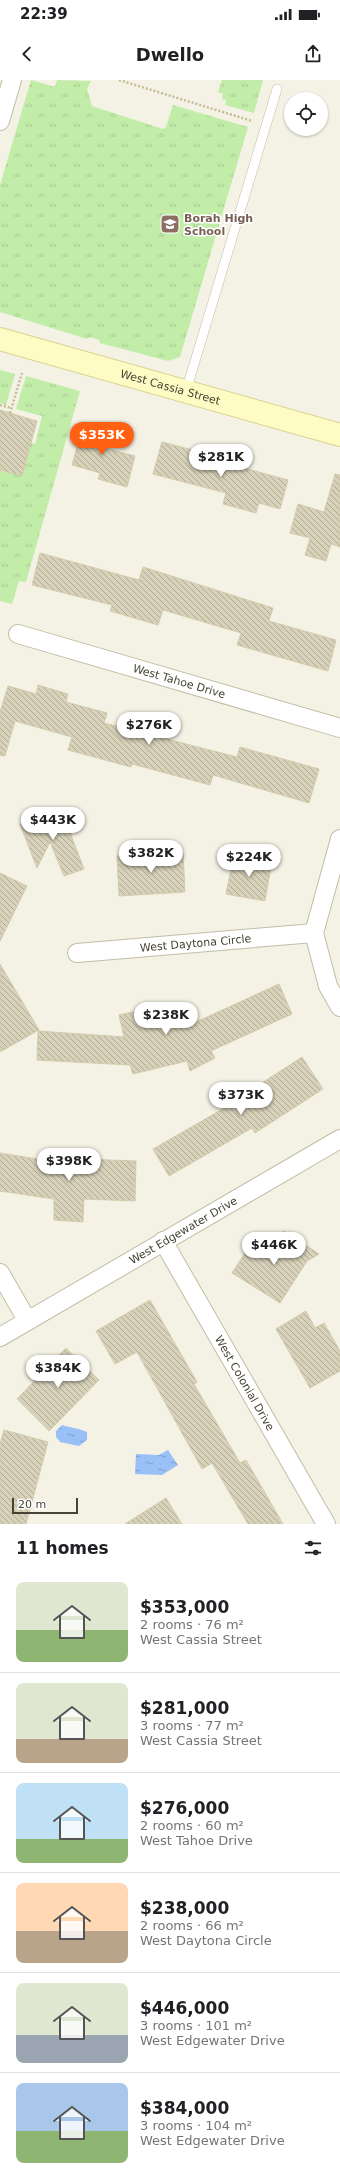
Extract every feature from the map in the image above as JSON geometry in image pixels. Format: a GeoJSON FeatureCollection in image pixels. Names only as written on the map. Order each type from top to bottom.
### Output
{"type":"FeatureCollection","features":[{"type":"Feature","properties":{"kind":"street"},"geometry":{"type":"LineString","coordinates":[[0,121],[12,80]]}},
{"type":"Feature","properties":{"kind":"street","name":"West Cassia Street"},"geometry":{"type":"LineString","coordinates":[[0,339],[340,435]]}},
{"type":"Feature","properties":{"kind":"street","name":"West Tahoe Drive"},"geometry":{"type":"LineString","coordinates":[[18,634],[340,728]]}},
{"type":"Feature","properties":{"kind":"street"},"geometry":{"type":"LineString","coordinates":[[340,839],[314,933],[328,986],[340,1007]]}},
{"type":"Feature","properties":{"kind":"street","name":"West Daytona Circle"},"geometry":{"type":"LineString","coordinates":[[77,953],[314,933]]}},
{"type":"Feature","properties":{"kind":"street","name":"West Edgewater Drive"},"geometry":{"type":"LineString","coordinates":[[0,1337],[340,1139]]}},
{"type":"Feature","properties":{"kind":"street","name":"West Colonial Drive"},"geometry":{"type":"LineString","coordinates":[[163,1241],[326,1524]]}},
{"type":"Feature","properties":{"kind":"street"},"geometry":{"type":"LineString","coordinates":[[0,1273],[27,1320]]}},
{"type":"Feature","properties":{"kind":"lane"},"geometry":{"type":"LineString","coordinates":[[186,391],[277,89]]}},
{"type":"Feature","properties":{"kind":"path"},"geometry":{"type":"LineString","coordinates":[[118,80],[266,125]]}},
{"type":"Feature","properties":{"kind":"path"},"geometry":{"type":"LineString","coordinates":[[10,413],[22,373]]}},
{"type":"Feature","properties":{"kind":"path"},"geometry":{"type":"LineString","coordinates":[[0,405],[12,408]]}},
{"type":"Feature","properties":{"kind":"green space"},"geometry":{"type":"Polygon","coordinates":[[[31,80],[55,87],[57,80],[91,81],[87,89],[92,106],[163,129],[166,127],[173,105],[248,127],[180,357],[168,361],[100,343],[99,340],[90,337],[87,339],[0,312],[0,185],[31,80]]]}},
{"type":"Feature","properties":{"kind":"green space"},"geometry":{"type":"Polygon","coordinates":[[[222,80],[263,80],[254,113],[225,105],[226,100],[222,99],[223,94],[218,92],[222,80]]]}},
{"type":"Feature","properties":{"kind":"green space"},"geometry":{"type":"Polygon","coordinates":[[[0,370],[15,374],[6,405],[0,403],[0,370]]]}},
{"type":"Feature","properties":{"kind":"green space"},"geometry":{"type":"Polygon","coordinates":[[[26,376],[80,391],[26,582],[19,581],[12,604],[0,601],[0,470],[22,475],[31,443],[35,444],[42,416],[16,409],[26,376]]]}},
{"type":"Feature","properties":{"kind":"water"},"geometry":{"type":"Polygon","coordinates":[[[62,1425],[87,1432],[87,1440],[79,1446],[60,1442],[56,1437],[56,1431],[62,1425]]]}},
{"type":"Feature","properties":{"kind":"water"},"geometry":{"type":"Polygon","coordinates":[[[168,1450],[178,1465],[162,1475],[135,1474],[136,1454],[159,1455],[168,1450]]]}},
{"type":"Feature","properties":{"kind":"building"},"geometry":{"type":"Polygon","coordinates":[[[0,410],[37,421],[22,476],[0,470],[0,410]]]}},
{"type":"Feature","properties":{"kind":"building"},"geometry":{"type":"Polygon","coordinates":[[[84,422],[113,430],[108,449],[135,456],[127,487],[98,479],[100,473],[72,465],[84,422]]]}},
{"type":"Feature","properties":{"kind":"building"},"geometry":{"type":"Polygon","coordinates":[[[162,442],[212,455],[211,459],[288,480],[280,509],[259,503],[256,513],[223,504],[226,493],[153,474],[162,442]]]}},
{"type":"Feature","properties":{"kind":"building"},"geometry":{"type":"Polygon","coordinates":[[[335,474],[340,475],[340,547],[331,544],[326,561],[305,555],[310,538],[290,533],[298,504],[324,512],[335,474]]]}},
{"type":"Feature","properties":{"kind":"building"},"geometry":{"type":"Polygon","coordinates":[[[40,553],[139,580],[143,567],[273,608],[269,621],[336,640],[328,671],[237,645],[241,633],[163,610],[158,625],[110,611],[112,605],[32,585],[40,553]]]}},
{"type":"Feature","properties":{"kind":"building"},"geometry":{"type":"Polygon","coordinates":[[[38,685],[68,694],[66,702],[107,713],[104,723],[237,757],[240,747],[319,769],[309,803],[213,775],[210,785],[132,764],[131,767],[68,750],[72,737],[15,721],[5,756],[0,755],[0,712],[8,686],[36,694],[38,685]]]}},
{"type":"Feature","properties":{"kind":"building"},"geometry":{"type":"Polygon","coordinates":[[[61,809],[84,869],[64,876],[50,842],[37,868],[20,824],[61,809]]]}},
{"type":"Feature","properties":{"kind":"building"},"geometry":{"type":"Polygon","coordinates":[[[183,853],[185,892],[119,896],[117,856],[183,853]]]}},
{"type":"Feature","properties":{"kind":"building"},"geometry":{"type":"Polygon","coordinates":[[[234,854],[272,861],[265,901],[226,894],[234,854]]]}},
{"type":"Feature","properties":{"kind":"building"},"geometry":{"type":"Polygon","coordinates":[[[0,873],[27,886],[0,941],[0,873]]]}},
{"type":"Feature","properties":{"kind":"building"},"geometry":{"type":"Polygon","coordinates":[[[0,964],[39,1030],[0,1052],[0,964]]]}},
{"type":"Feature","properties":{"kind":"building"},"geometry":{"type":"Polygon","coordinates":[[[279,984],[292,1014],[211,1051],[215,1058],[190,1071],[187,1061],[133,1074],[130,1065],[37,1060],[38,1031],[124,1037],[119,1015],[146,1009],[147,1015],[178,1007],[183,1028],[279,984]]]}},
{"type":"Feature","properties":{"kind":"building"},"geometry":{"type":"Polygon","coordinates":[[[302,1057],[323,1089],[255,1133],[252,1128],[169,1176],[153,1149],[235,1102],[234,1101],[302,1057]]]}},
{"type":"Feature","properties":{"kind":"building"},"geometry":{"type":"Polygon","coordinates":[[[0,1153],[56,1162],[56,1158],[136,1161],[135,1201],[84,1199],[83,1222],[54,1220],[54,1199],[0,1191],[0,1153]]]}},
{"type":"Feature","properties":{"kind":"building"},"geometry":{"type":"Polygon","coordinates":[[[284,1231],[319,1254],[307,1261],[280,1303],[232,1273],[252,1242],[270,1254],[284,1231]]]}},
{"type":"Feature","properties":{"kind":"building"},"geometry":{"type":"Polygon","coordinates":[[[150,1300],[197,1382],[194,1384],[240,1463],[246,1460],[283,1524],[248,1524],[212,1463],[202,1469],[137,1352],[115,1364],[96,1331],[150,1300]]]}},
{"type":"Feature","properties":{"kind":"building"},"geometry":{"type":"Polygon","coordinates":[[[306,1311],[315,1328],[324,1323],[340,1351],[340,1371],[310,1388],[276,1329],[306,1311]]]}},
{"type":"Feature","properties":{"kind":"building"},"geometry":{"type":"Polygon","coordinates":[[[66,1348],[99,1380],[49,1431],[17,1399],[66,1348]]]}},
{"type":"Feature","properties":{"kind":"building"},"geometry":{"type":"Polygon","coordinates":[[[4,1430],[48,1442],[26,1524],[0,1524],[0,1444],[4,1430]]]}},
{"type":"Feature","properties":{"kind":"building"},"geometry":{"type":"Polygon","coordinates":[[[166,1498],[182,1524],[125,1524],[166,1498]]]}},
{"type":"Feature","properties":{"kind":"place","name":"Borah High School"},"geometry":{"type":"Point","coordinates":[170,224]}}]}
